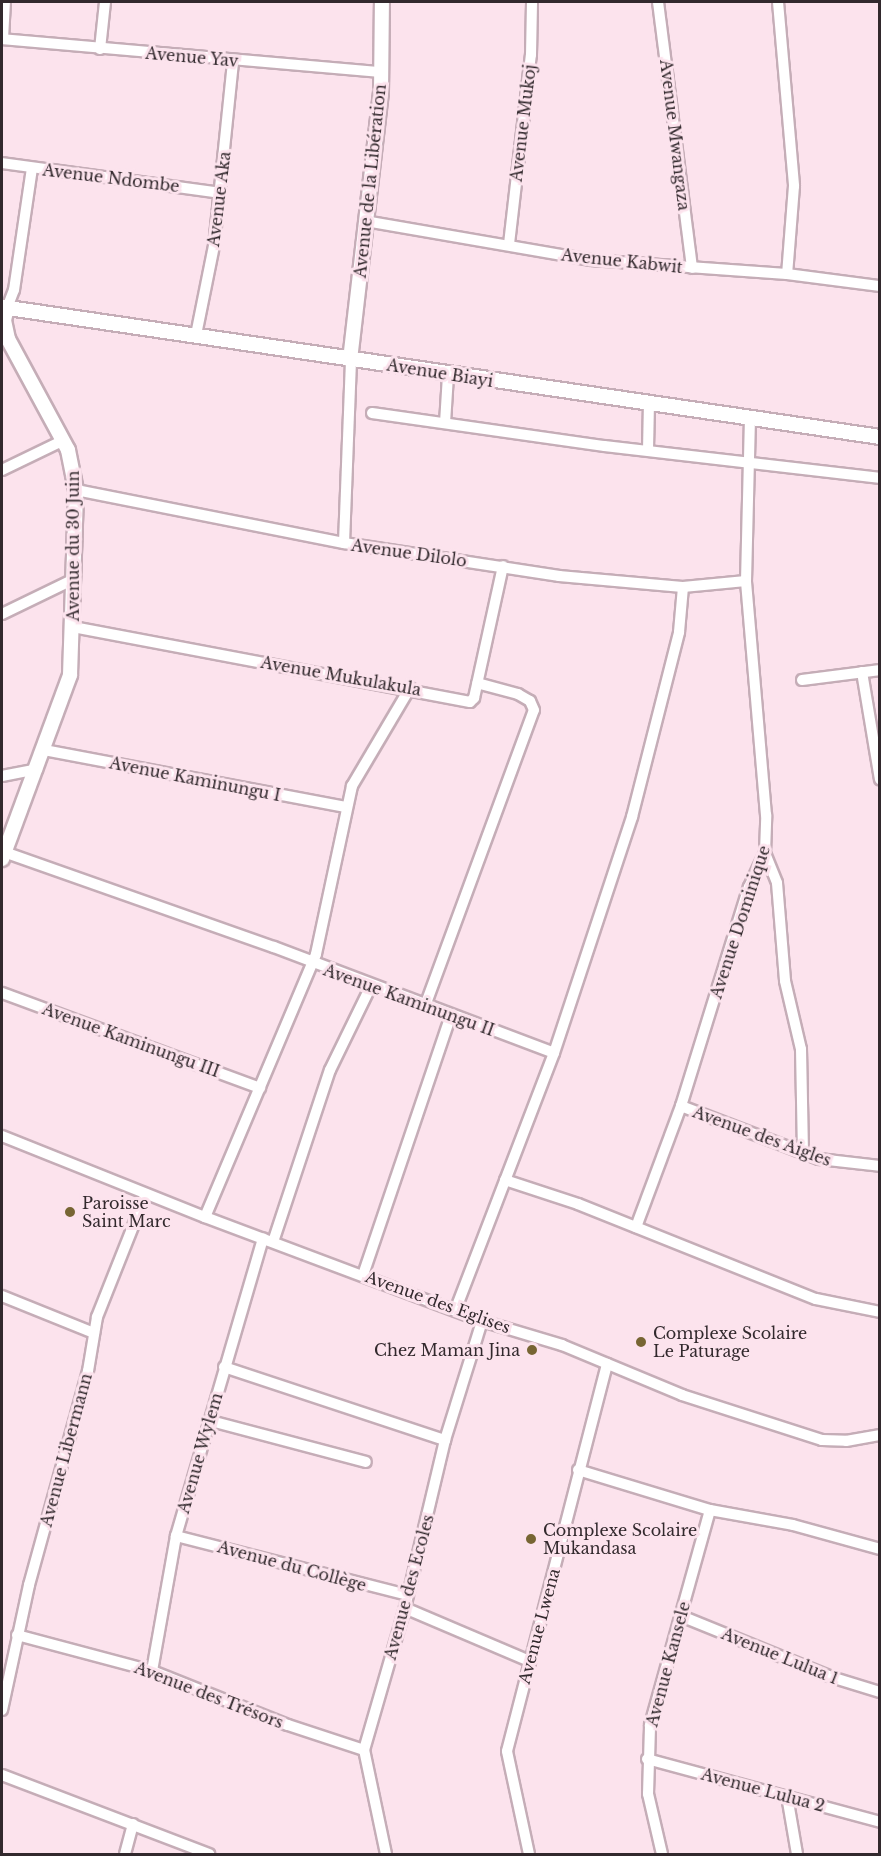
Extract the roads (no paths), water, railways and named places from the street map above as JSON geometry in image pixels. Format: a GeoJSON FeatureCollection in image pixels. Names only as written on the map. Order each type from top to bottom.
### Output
{"type":"FeatureCollection","features":[{"type":"Feature","properties":{"kind":"street"},"geometry":{"type":"LineString","coordinates":[[2,39],[5,2]]}},
{"type":"Feature","properties":{"kind":"street"},"geometry":{"type":"LineString","coordinates":[[100,49],[105,2]]}},
{"type":"Feature","properties":{"kind":"street","name":"Avenue de la Libération"},"geometry":{"type":"LineString","coordinates":[[350,360],[382,72],[382,2]]}},
{"type":"Feature","properties":{"kind":"street","name":"Avenue Mukoj"},"geometry":{"type":"LineString","coordinates":[[509,244],[531,55],[532,2]]}},
{"type":"Feature","properties":{"kind":"street","name":"Avenue Mwangaza"},"geometry":{"type":"LineString","coordinates":[[658,2],[692,268]]}},
{"type":"Feature","properties":{"kind":"street"},"geometry":{"type":"LineString","coordinates":[[778,2],[794,186],[788,274]]}},
{"type":"Feature","properties":{"kind":"street","name":"Avenue Yav"},"geometry":{"type":"LineString","coordinates":[[2,39],[233,61],[382,72]]}},
{"type":"Feature","properties":{"kind":"street","name":"Avenue Aka"},"geometry":{"type":"LineString","coordinates":[[196,335],[220,193],[233,61]]}},
{"type":"Feature","properties":{"kind":"street","name":"Avenue Ndombe"},"geometry":{"type":"LineString","coordinates":[[2,163],[220,193]]}},
{"type":"Feature","properties":{"kind":"street","name":"Avenue du 30 Juin"},"geometry":{"type":"LineString","coordinates":[[3,855],[37,769],[70,675],[73,627],[72,580],[76,490],[74,464],[64,440],[12,350],[4,323],[4,307],[14,290],[32,168]]}},
{"type":"Feature","properties":{"kind":"street","name":"Avenue Kabwit"},"geometry":{"type":"LineString","coordinates":[[365,221],[509,244],[591,260],[788,274],[879,286]]}},
{"type":"Feature","properties":{"kind":"street","name":"Avenue Biayi"},"geometry":{"type":"LineString","coordinates":[[4,307],[448,375],[879,437]]}},
{"type":"Feature","properties":{"kind":"street"},"geometry":{"type":"LineString","coordinates":[[344,543],[350,360]]}},
{"type":"Feature","properties":{"kind":"street"},"geometry":{"type":"LineString","coordinates":[[445,423],[448,375]]}},
{"type":"Feature","properties":{"kind":"street"},"geometry":{"type":"LineString","coordinates":[[648,450],[649,404]]}},
{"type":"Feature","properties":{"kind":"street"},"geometry":{"type":"LineString","coordinates":[[372,413],[879,478]]}},
{"type":"Feature","properties":{"kind":"street","name":"Avenue Dominique"},"geometry":{"type":"LineString","coordinates":[[636,1227],[681,1106],[749,887],[765,853],[766,816],[747,581],[746,460],[750,418]]}},
{"type":"Feature","properties":{"kind":"street"},"geometry":{"type":"LineString","coordinates":[[2,470],[64,440]]}},
{"type":"Feature","properties":{"kind":"street","name":"Avenue Dilolo"},"geometry":{"type":"LineString","coordinates":[[76,490],[344,543],[608,582],[683,587],[747,581]]}},
{"type":"Feature","properties":{"kind":"street"},"geometry":{"type":"LineString","coordinates":[[425,1006],[534,710],[531,701],[518,694],[477,683],[503,566]]}},
{"type":"Feature","properties":{"kind":"street"},"geometry":{"type":"LineString","coordinates":[[2,614],[72,580]]}},
{"type":"Feature","properties":{"kind":"street"},"geometry":{"type":"LineString","coordinates":[[455,1311],[554,1053],[628,832],[678,632],[683,587]]}},
{"type":"Feature","properties":{"kind":"street","name":"Avenue Mukulakula"},"geometry":{"type":"LineString","coordinates":[[73,627],[410,688],[470,702],[477,683]]}},
{"type":"Feature","properties":{"kind":"street"},"geometry":{"type":"LineString","coordinates":[[802,681],[879,670]]}},
{"type":"Feature","properties":{"kind":"street"},"geometry":{"type":"LineString","coordinates":[[862,672],[879,780]]}},
{"type":"Feature","properties":{"kind":"street"},"geometry":{"type":"LineString","coordinates":[[205,1217],[313,964],[346,807],[357,774],[410,688]]}},
{"type":"Feature","properties":{"kind":"street","name":"Avenue Kaminungu I"},"geometry":{"type":"LineString","coordinates":[[44,750],[346,807]]}},
{"type":"Feature","properties":{"kind":"street"},"geometry":{"type":"LineString","coordinates":[[2,776],[37,769]]}},
{"type":"Feature","properties":{"kind":"street"},"geometry":{"type":"LineString","coordinates":[[765,853],[777,883],[785,981],[801,1049],[803,1154]]}},
{"type":"Feature","properties":{"kind":"street","name":"Avenue Kaminungu II"},"geometry":{"type":"LineString","coordinates":[[3,855],[274,946],[313,964],[554,1053]]}},
{"type":"Feature","properties":{"kind":"street","name":"Avenue Wylem"},"geometry":{"type":"LineString","coordinates":[[152,1671],[176,1536],[224,1366],[330,1070],[371,986]]}},
{"type":"Feature","properties":{"kind":"street","name":"Avenue Kaminungu III"},"geometry":{"type":"LineString","coordinates":[[2,993],[260,1088]]}},
{"type":"Feature","properties":{"kind":"street"},"geometry":{"type":"LineString","coordinates":[[363,1275],[451,1015]]}},
{"type":"Feature","properties":{"kind":"street","name":"Avenue des Aigles"},"geometry":{"type":"LineString","coordinates":[[681,1106],[803,1154],[833,1163],[879,1166]]}},
{"type":"Feature","properties":{"kind":"street","name":"Avenue des Eglises"},"geometry":{"type":"LineString","coordinates":[[2,1136],[205,1217],[482,1321],[607,1364],[682,1395],[816,1439],[846,1441],[879,1435]]}},
{"type":"Feature","properties":{"kind":"street"},"geometry":{"type":"LineString","coordinates":[[505,1180],[636,1227],[816,1299],[879,1312]]}},
{"type":"Feature","properties":{"kind":"street","name":"Avenue Libermann"},"geometry":{"type":"LineString","coordinates":[[2,1710],[17,1635],[81,1398],[101,1302],[146,1194]]}},
{"type":"Feature","properties":{"kind":"street"},"geometry":{"type":"LineString","coordinates":[[2,1296],[94,1333]]}},
{"type":"Feature","properties":{"kind":"street","name":"Avenue des Ecoles"},"geometry":{"type":"LineString","coordinates":[[386,1854],[364,1750],[405,1608],[446,1440],[482,1321]]}},
{"type":"Feature","properties":{"kind":"street","name":"Avenue Lwena"},"geometry":{"type":"LineString","coordinates":[[529,1854],[507,1751],[607,1364]]}},
{"type":"Feature","properties":{"kind":"street"},"geometry":{"type":"LineString","coordinates":[[224,1366],[446,1440]]}},
{"type":"Feature","properties":{"kind":"street"},"geometry":{"type":"LineString","coordinates":[[210,1420],[366,1462]]}},
{"type":"Feature","properties":{"kind":"street"},"geometry":{"type":"LineString","coordinates":[[578,1470],[710,1510],[783,1522],[879,1549]]}},
{"type":"Feature","properties":{"kind":"street","name":"Avenue Kansele"},"geometry":{"type":"LineString","coordinates":[[662,1854],[651,1812],[647,1759],[654,1706],[710,1510]]}},
{"type":"Feature","properties":{"kind":"street","name":"Avenue du Collège"},"geometry":{"type":"LineString","coordinates":[[176,1536],[408,1595]]}},
{"type":"Feature","properties":{"kind":"street"},"geometry":{"type":"LineString","coordinates":[[405,1608],[529,1661]]}},
{"type":"Feature","properties":{"kind":"street","name":"Avenue Lulua 1"},"geometry":{"type":"LineString","coordinates":[[681,1616],[831,1677],[879,1692]]}},
{"type":"Feature","properties":{"kind":"street","name":"Avenue des Trésors"},"geometry":{"type":"LineString","coordinates":[[17,1635],[152,1671],[288,1725],[364,1750]]}},
{"type":"Feature","properties":{"kind":"street","name":"Avenue Lulua 2"},"geometry":{"type":"LineString","coordinates":[[647,1759],[879,1822]]}},
{"type":"Feature","properties":{"kind":"street"},"geometry":{"type":"LineString","coordinates":[[2,1775],[208,1854]]}},
{"type":"Feature","properties":{"kind":"street"},"geometry":{"type":"LineString","coordinates":[[787,1796],[797,1854]]}},
{"type":"Feature","properties":{"kind":"street"},"geometry":{"type":"LineString","coordinates":[[125,1854],[133,1824]]}},
{"type":"Feature","properties":{"kind":"place","name":"Paroisse Saint Marc"},"geometry":{"type":"Point","coordinates":[70,1212]}},
{"type":"Feature","properties":{"kind":"place","name":"Complexe Scolaire Le Paturage"},"geometry":{"type":"Point","coordinates":[641,1342]}},
{"type":"Feature","properties":{"kind":"place","name":"Chez Maman Jina"},"geometry":{"type":"Point","coordinates":[532,1350]}},
{"type":"Feature","properties":{"kind":"place","name":"Complexe Scolaire Mukandasa"},"geometry":{"type":"Point","coordinates":[531,1539]}}]}
